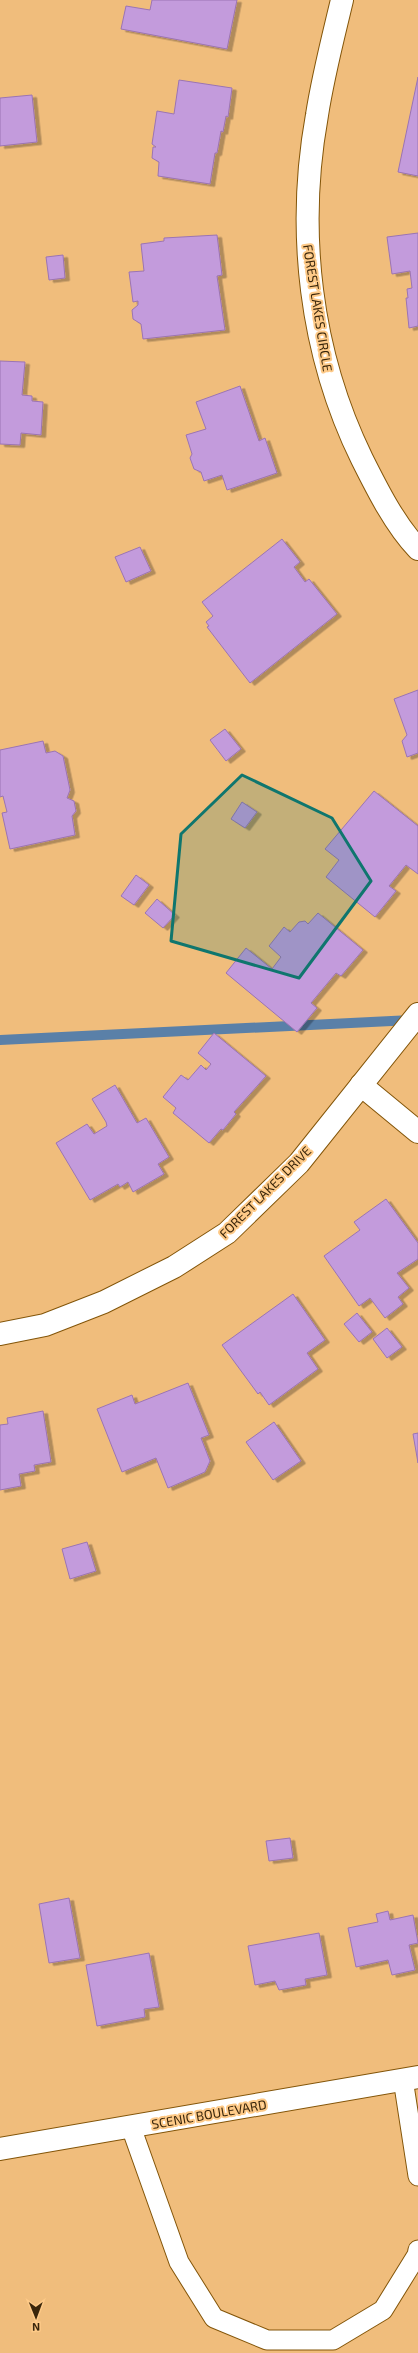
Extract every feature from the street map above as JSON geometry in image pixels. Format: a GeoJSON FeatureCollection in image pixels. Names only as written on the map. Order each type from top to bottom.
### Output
{"type":"FeatureCollection","features":[{"type":"Feature","properties":{"kind":"street","name":"FOREST LAKES CIRCLE"},"geometry":{"type":"LineString","coordinates":[[342,0],[316,115],[307,194],[307,236],[310,273],[327,371],[337,402],[380,494],[418,549]]}},
{"type":"Feature","properties":{"kind":"street","name":"FOREST LAKES DRIVE"},"geometry":{"type":"LineString","coordinates":[[0,1334],[45,1325],[104,1302],[174,1267],[227,1233],[299,1163],[418,1014]]}},
{"type":"Feature","properties":{"kind":"street"},"geometry":{"type":"LineString","coordinates":[[361,1085],[418,1132]]}},
{"type":"Feature","properties":{"kind":"street","name":"SCENIC BOULEVARD"},"geometry":{"type":"LineString","coordinates":[[0,2148],[131,2127],[410,2078]]}},
{"type":"Feature","properties":{"kind":"lane"},"geometry":{"type":"LineString","coordinates":[[410,2078],[418,2176]]}},
{"type":"Feature","properties":{"kind":"lane"},"geometry":{"type":"LineString","coordinates":[[131,2127],[179,2262],[214,2318],[267,2340],[333,2340],[383,2310],[418,2255],[418,2250]]}},
{"type":"Feature","properties":{"kind":"highlighted area"},"geometry":{"type":"Polygon","coordinates":[[[242,775],[332,818],[371,881],[299,978],[171,941],[181,834],[242,775]]]}},
{"type":"Feature","properties":{"kind":"building"},"geometry":{"type":"Polygon","coordinates":[[[152,0],[237,0],[227,49],[121,29],[126,6],[150,10],[152,0]]]}},
{"type":"Feature","properties":{"kind":"building"},"geometry":{"type":"Polygon","coordinates":[[[418,77],[418,176],[398,172],[418,77]]]}},
{"type":"Feature","properties":{"kind":"building"},"geometry":{"type":"Polygon","coordinates":[[[179,80],[232,88],[228,117],[226,116],[223,132],[221,131],[217,153],[215,153],[210,184],[158,176],[159,162],[152,158],[153,147],[156,147],[152,144],[157,111],[174,114],[179,80]]]}},
{"type":"Feature","properties":{"kind":"building"},"geometry":{"type":"Polygon","coordinates":[[[32,95],[37,142],[0,146],[0,98],[32,95]]]}},
{"type":"Feature","properties":{"kind":"building"},"geometry":{"type":"Polygon","coordinates":[[[418,233],[418,326],[409,328],[406,298],[408,298],[407,289],[412,288],[410,271],[392,274],[387,237],[418,233]]]}},
{"type":"Feature","properties":{"kind":"building"},"geometry":{"type":"Polygon","coordinates":[[[217,235],[222,275],[217,276],[225,330],[143,339],[141,324],[133,319],[132,310],[138,305],[138,301],[133,302],[129,272],[144,271],[141,244],[164,241],[164,238],[217,235]]]}},
{"type":"Feature","properties":{"kind":"building"},"geometry":{"type":"Polygon","coordinates":[[[63,255],[65,278],[49,280],[46,257],[63,255]]]}},
{"type":"Feature","properties":{"kind":"building"},"geometry":{"type":"Polygon","coordinates":[[[0,361],[25,362],[22,395],[32,396],[32,401],[43,402],[41,435],[21,433],[20,445],[0,444],[0,361]]]}},
{"type":"Feature","properties":{"kind":"building"},"geometry":{"type":"Polygon","coordinates":[[[240,386],[259,441],[265,438],[277,473],[227,490],[222,475],[204,481],[201,472],[194,469],[190,458],[192,454],[186,435],[206,429],[196,402],[240,386]]]}},
{"type":"Feature","properties":{"kind":"building"},"geometry":{"type":"Polygon","coordinates":[[[282,539],[300,562],[294,567],[305,582],[309,579],[337,614],[250,683],[207,627],[209,626],[206,622],[213,616],[202,602],[282,539]]]}},
{"type":"Feature","properties":{"kind":"building"},"geometry":{"type":"Polygon","coordinates":[[[140,547],[151,571],[126,582],[115,557],[140,547]]]}},
{"type":"Feature","properties":{"kind":"building"},"geometry":{"type":"Polygon","coordinates":[[[418,690],[418,753],[407,757],[402,741],[407,735],[394,699],[418,690]]]}},
{"type":"Feature","properties":{"kind":"building"},"geometry":{"type":"Polygon","coordinates":[[[225,729],[241,749],[226,761],[210,740],[225,729]]]}},
{"type":"Feature","properties":{"kind":"building"},"geometry":{"type":"Polygon","coordinates":[[[43,741],[46,753],[55,751],[63,756],[70,790],[67,798],[74,801],[76,811],[72,816],[75,835],[10,849],[2,813],[7,812],[3,796],[0,797],[0,750],[43,741]]]}},
{"type":"Feature","properties":{"kind":"building"},"geometry":{"type":"Polygon","coordinates":[[[374,791],[418,826],[418,874],[406,865],[389,886],[396,891],[375,917],[326,877],[339,860],[325,849],[374,791]]]}},
{"type":"Feature","properties":{"kind":"building"},"geometry":{"type":"Polygon","coordinates":[[[242,802],[257,812],[245,828],[231,819],[242,802]]]}},
{"type":"Feature","properties":{"kind":"building"},"geometry":{"type":"Polygon","coordinates":[[[136,875],[149,885],[134,905],[121,896],[136,875]]]}},
{"type":"Feature","properties":{"kind":"building"},"geometry":{"type":"Polygon","coordinates":[[[157,899],[175,915],[163,928],[145,913],[157,899]]]}},
{"type":"Feature","properties":{"kind":"building"},"geometry":{"type":"Polygon","coordinates":[[[318,913],[363,950],[341,976],[336,973],[311,1003],[317,1008],[297,1032],[226,973],[246,948],[272,969],[281,957],[269,946],[284,927],[290,932],[299,922],[305,921],[308,924],[318,913]]]}},
{"type":"Feature","properties":{"kind":"building"},"geometry":{"type":"Polygon","coordinates":[[[214,1033],[266,1076],[234,1112],[236,1114],[223,1130],[221,1129],[209,1143],[173,1113],[176,1108],[163,1097],[181,1075],[188,1080],[201,1065],[206,1070],[211,1064],[198,1053],[214,1033]]]}},
{"type":"Feature","properties":{"kind":"building"},"geometry":{"type":"Polygon","coordinates":[[[115,1085],[137,1123],[146,1118],[169,1157],[158,1164],[164,1174],[133,1192],[128,1182],[120,1187],[118,1184],[90,1200],[56,1143],[87,1124],[94,1134],[107,1126],[92,1099],[115,1085]]]}},
{"type":"Feature","properties":{"kind":"building"},"geometry":{"type":"Polygon","coordinates":[[[386,1199],[418,1243],[418,1259],[397,1273],[409,1288],[398,1297],[403,1304],[385,1318],[370,1298],[359,1306],[324,1256],[360,1230],[354,1222],[386,1199]]]}},
{"type":"Feature","properties":{"kind":"building"},"geometry":{"type":"Polygon","coordinates":[[[293,1294],[325,1340],[307,1353],[318,1369],[269,1405],[260,1392],[258,1394],[222,1345],[293,1294]]]}},
{"type":"Feature","properties":{"kind":"building"},"geometry":{"type":"Polygon","coordinates":[[[357,1313],[372,1332],[359,1342],[344,1324],[357,1313]]]}},
{"type":"Feature","properties":{"kind":"building"},"geometry":{"type":"Polygon","coordinates":[[[387,1328],[402,1347],[387,1358],[373,1339],[387,1328]]]}},
{"type":"Feature","properties":{"kind":"building"},"geometry":{"type":"Polygon","coordinates":[[[188,1383],[209,1435],[201,1438],[210,1461],[205,1472],[168,1488],[156,1458],[122,1472],[97,1409],[132,1395],[135,1404],[188,1383]]]}},
{"type":"Feature","properties":{"kind":"building"},"geometry":{"type":"Polygon","coordinates":[[[43,1411],[51,1462],[34,1465],[35,1471],[19,1474],[21,1486],[0,1490],[0,1425],[8,1424],[7,1418],[43,1411]]]}},
{"type":"Feature","properties":{"kind":"building"},"geometry":{"type":"Polygon","coordinates":[[[274,1422],[301,1461],[273,1480],[246,1442],[274,1422]]]}},
{"type":"Feature","properties":{"kind":"building"},"geometry":{"type":"Polygon","coordinates":[[[418,1433],[418,1463],[413,1434],[418,1433]]]}},
{"type":"Feature","properties":{"kind":"building"},"geometry":{"type":"Polygon","coordinates":[[[87,1542],[96,1571],[70,1579],[62,1549],[87,1542]]]}},
{"type":"Feature","properties":{"kind":"building"},"geometry":{"type":"Polygon","coordinates":[[[290,1838],[293,1858],[269,1861],[266,1841],[290,1838]]]}},
{"type":"Feature","properties":{"kind":"building"},"geometry":{"type":"Polygon","coordinates":[[[69,1898],[80,1958],[49,1963],[39,1904],[69,1898]]]}},
{"type":"Feature","properties":{"kind":"building"},"geometry":{"type":"Polygon","coordinates":[[[388,1911],[390,1920],[413,1915],[418,1943],[409,1945],[415,1970],[392,1975],[388,1960],[356,1967],[348,1928],[378,1922],[376,1914],[388,1911]]]}},
{"type":"Feature","properties":{"kind":"building"},"geometry":{"type":"Polygon","coordinates":[[[319,1933],[327,1975],[305,1979],[306,1985],[279,1990],[275,1981],[255,1985],[248,1946],[319,1933]]]}},
{"type":"Feature","properties":{"kind":"building"},"geometry":{"type":"Polygon","coordinates":[[[149,1953],[159,2007],[144,2009],[145,2017],[97,2026],[86,1965],[149,1953]]]}},
{"type":"Feature","properties":{"kind":"waterway"},"geometry":{"type":"LineString","coordinates":[[0,1040],[412,1020]]}}]}
